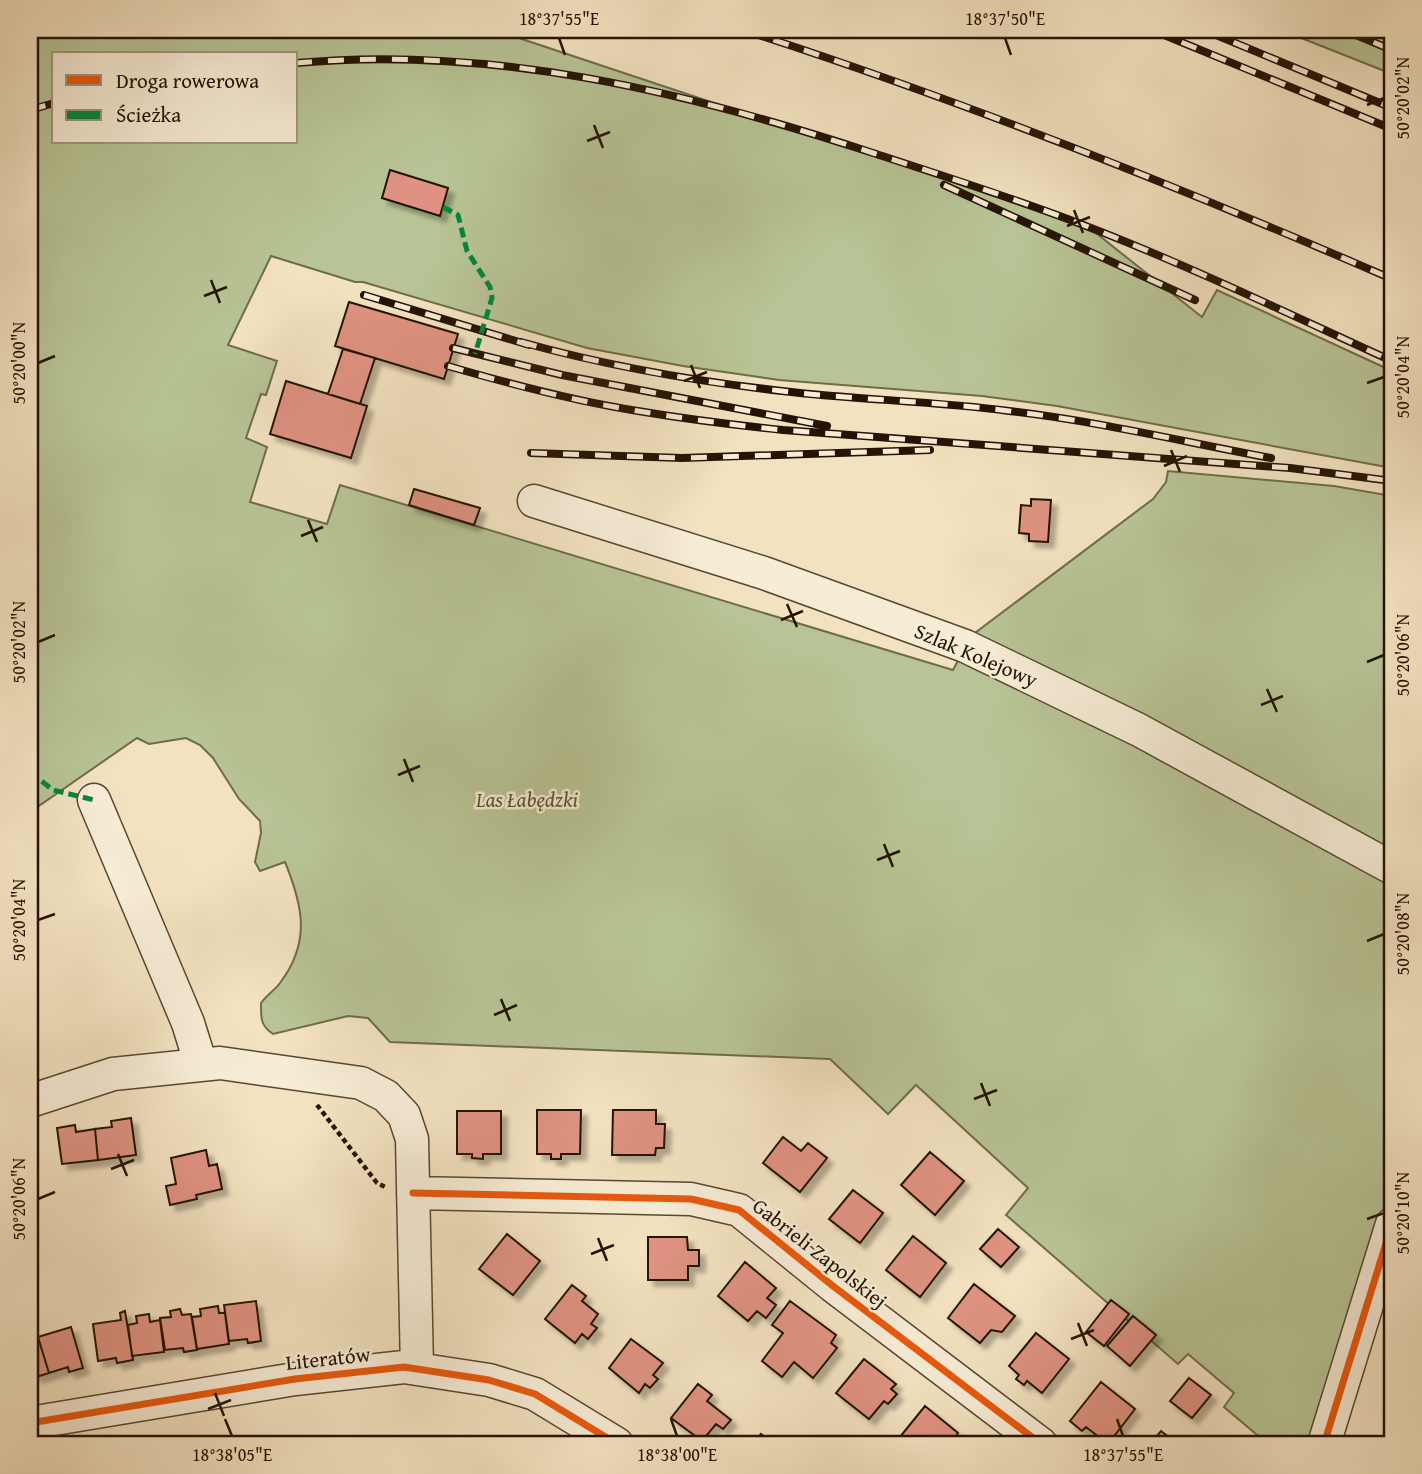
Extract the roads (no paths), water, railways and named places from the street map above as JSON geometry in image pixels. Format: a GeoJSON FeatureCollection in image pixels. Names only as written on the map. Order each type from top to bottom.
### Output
{"type":"FeatureCollection","features":[{"type":"Feature","properties":{"kind":"street","name":"Szlak Kolejowy"},"geometry":{"type":"LineString","coordinates":[[534,501],[764,573],[965,646],[1139,730],[1392,868]]}},
{"type":"Feature","properties":{"kind":"street"},"geometry":{"type":"LineString","coordinates":[[94,800],[188,1023],[201,1065]]}},
{"type":"Feature","properties":{"kind":"street"},"geometry":{"type":"LineString","coordinates":[[30,1101],[113,1074],[220,1063],[339,1078],[361,1083],[386,1096],[404,1115],[412,1139],[400,1191],[417,1369]]}},
{"type":"Feature","properties":{"kind":"street","name":"Gabrieli Zapolskiej"},"geometry":{"type":"LineString","coordinates":[[400,1191],[691,1199],[739,1210],[833,1286],[1041,1444]]}},
{"type":"Feature","properties":{"kind":"street"},"geometry":{"type":"LineString","coordinates":[[1324,1444],[1392,1224]]}},
{"type":"Feature","properties":{"kind":"street","name":"Literatów"},"geometry":{"type":"LineString","coordinates":[[30,1423],[295,1379],[404,1367],[489,1380],[536,1394],[617,1444]]}},
{"type":"Feature","properties":{"kind":"railway"},"geometry":{"type":"LineString","coordinates":[[743,30],[908,86],[1071,147],[1392,279]]}},
{"type":"Feature","properties":{"kind":"railway"},"geometry":{"type":"LineString","coordinates":[[1152,30],[1392,129]]}},
{"type":"Feature","properties":{"kind":"railway"},"geometry":{"type":"LineString","coordinates":[[1204,30],[1392,108]]}},
{"type":"Feature","properties":{"kind":"railway"},"geometry":{"type":"LineString","coordinates":[[1344,30],[1392,50]]}},
{"type":"Feature","properties":{"kind":"railway"},"geometry":{"type":"LineString","coordinates":[[298,63],[370,59],[517,67],[589,78],[732,111],[926,170],[1086,226],[1202,274],[1392,361]]}},
{"type":"Feature","properties":{"kind":"railway"},"geometry":{"type":"LineString","coordinates":[[30,110],[52,104]]}},
{"type":"Feature","properties":{"kind":"railway"},"geometry":{"type":"LineString","coordinates":[[944,185],[1195,300]]}},
{"type":"Feature","properties":{"kind":"railway"},"geometry":{"type":"LineString","coordinates":[[364,295],[529,345]]}},
{"type":"Feature","properties":{"kind":"railway"},"geometry":{"type":"LineString","coordinates":[[521,342],[651,372],[810,394],[1042,415],[1271,458]]}},
{"type":"Feature","properties":{"kind":"railway"},"geometry":{"type":"LineString","coordinates":[[453,348],[562,375],[827,426]]}},
{"type":"Feature","properties":{"kind":"railway"},"geometry":{"type":"LineString","coordinates":[[448,366],[518,386],[590,402],[728,424],[1290,468],[1392,481]]}},
{"type":"Feature","properties":{"kind":"railway"},"geometry":{"type":"LineString","coordinates":[[531,453],[682,458],[930,450]]}},
{"type":"Feature","properties":{"kind":"park label","name":"Las Łabędzki"},"geometry":{"type":"Point","coordinates":[527,799]}}]}
